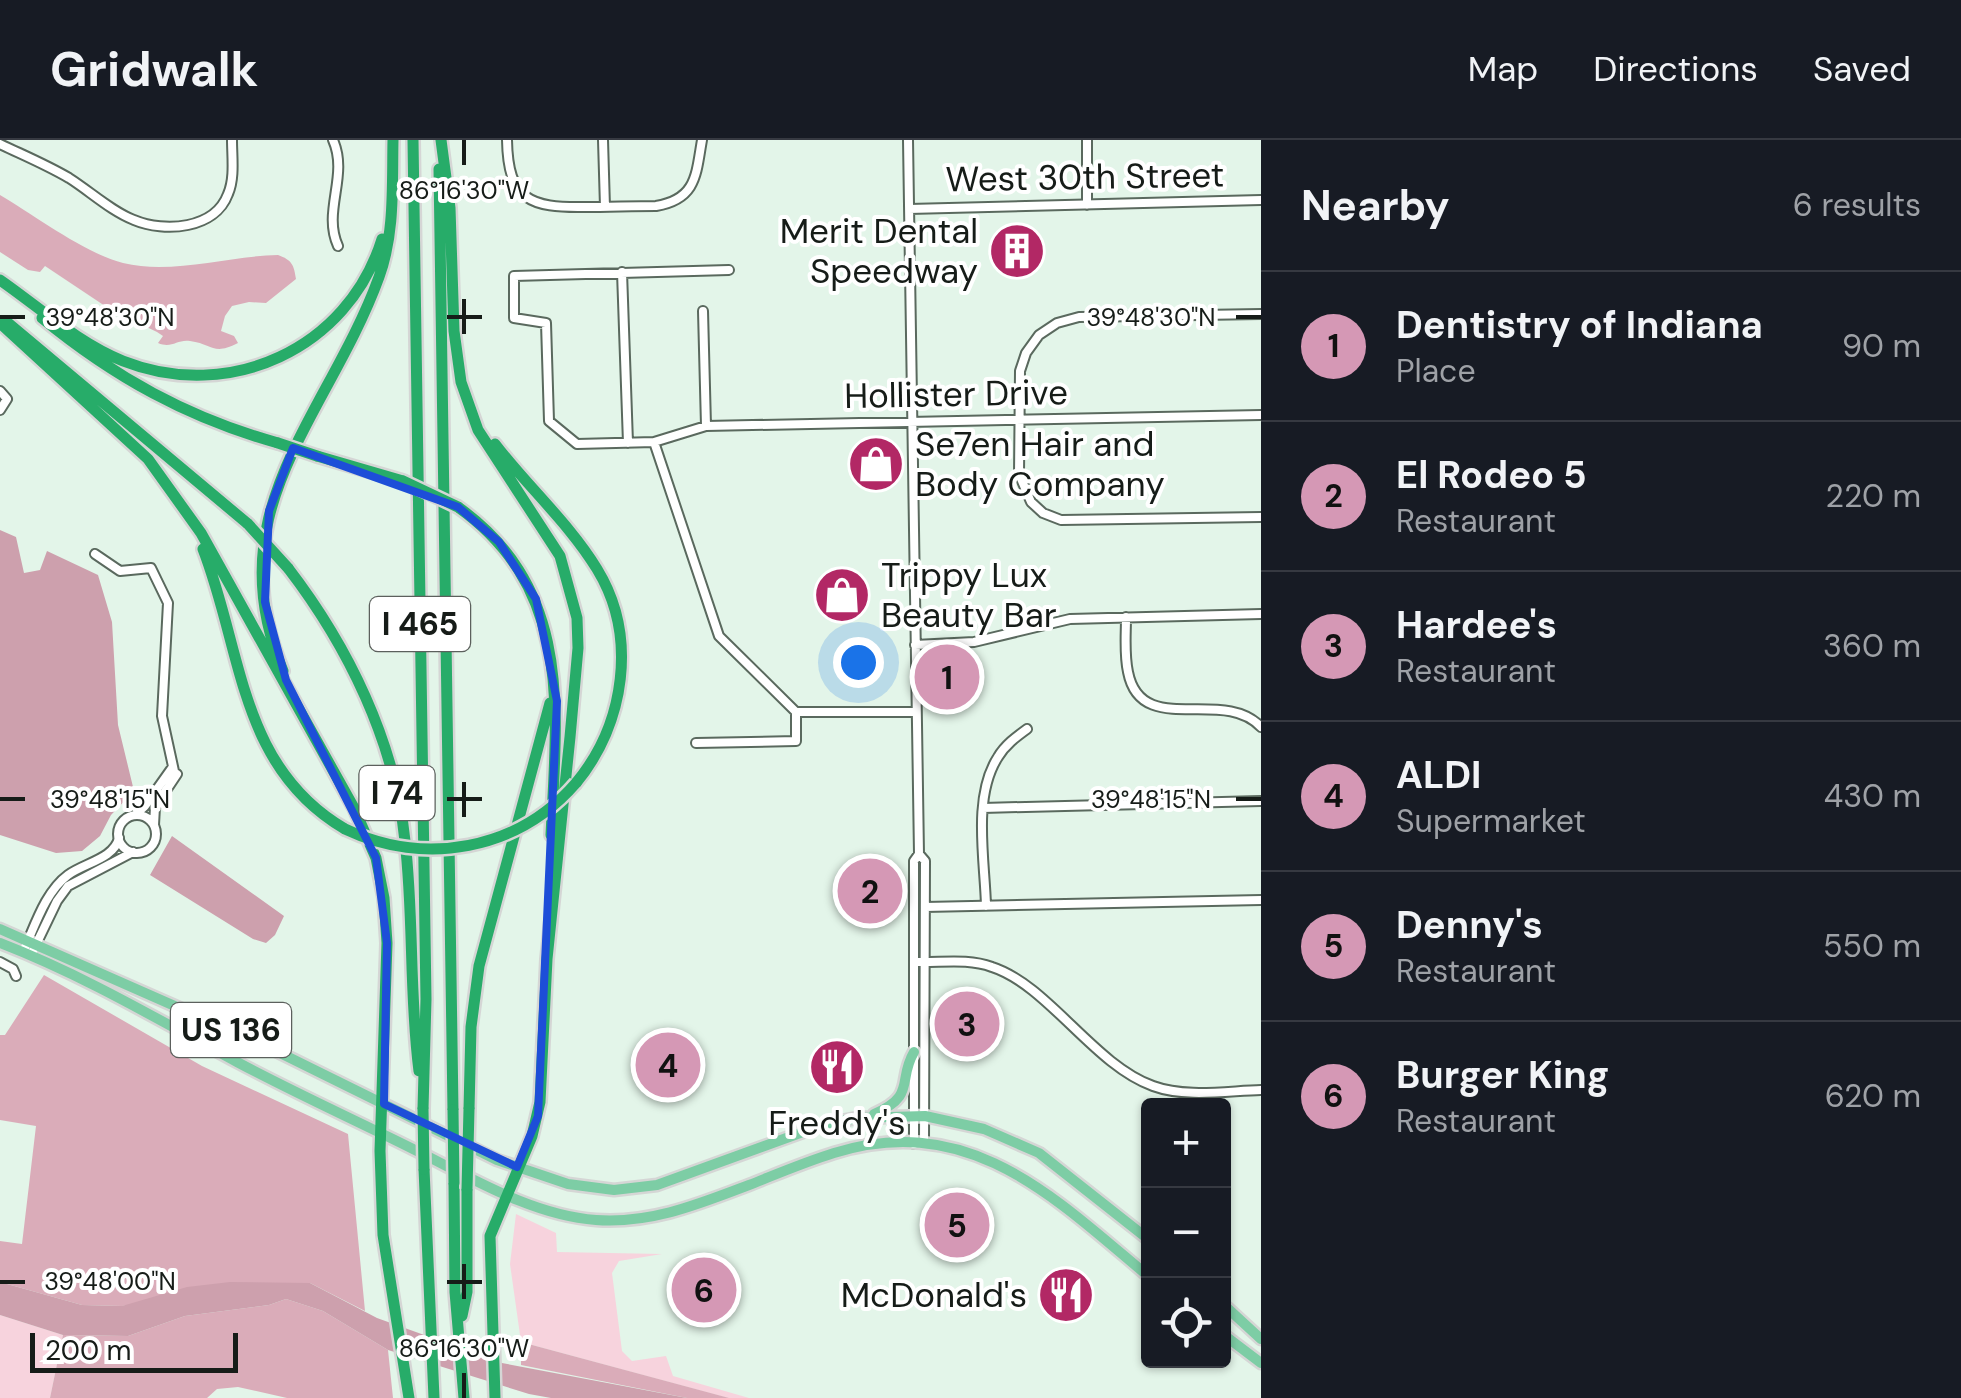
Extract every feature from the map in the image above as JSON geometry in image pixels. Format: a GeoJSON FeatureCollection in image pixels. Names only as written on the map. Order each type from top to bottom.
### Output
{"type":"FeatureCollection","features":[{"type":"Feature","properties":{"kind":"highway"},"geometry":{"type":"LineString","coordinates":[[300,712],[276,654],[264,602],[264,544],[269,511],[284,467],[361,319],[380,274],[390,232],[393,140]]}},
{"type":"Feature","properties":{"kind":"highway","name":"I 465"},"geometry":{"type":"LineString","coordinates":[[413,140],[426,999],[424,1169],[434,1398]]}},
{"type":"Feature","properties":{"kind":"highway"},"geometry":{"type":"LineString","coordinates":[[440,140],[450,208],[460,382],[478,430],[560,556],[578,618],[570,737],[546,958]]}},
{"type":"Feature","properties":{"kind":"highway","name":"I 465"},"geometry":{"type":"LineString","coordinates":[[440,140],[455,1292],[464,1398]]}},
{"type":"Feature","properties":{"kind":"highway"},"geometry":{"type":"LineString","coordinates":[[0,282],[118,359],[181,376],[234,373],[296,350],[340,314],[379,250],[392,185]]}},
{"type":"Feature","properties":{"kind":"highway"},"geometry":{"type":"LineString","coordinates":[[0,282],[68,339],[131,383],[200,418],[403,481],[458,506],[499,542],[529,585],[549,638],[556,702],[540,1102],[532,1136],[490,1236],[494,1398]]}},
{"type":"Feature","properties":{"kind":"highway"},"geometry":{"type":"LineString","coordinates":[[0,320],[139,450],[179,500],[367,834],[381,882],[387,942],[383,1235],[409,1398]]}},
{"type":"Feature","properties":{"kind":"highway","name":"I 74"},"geometry":{"type":"LineString","coordinates":[[0,320],[248,524],[311,600],[355,677],[376,722],[395,783],[408,870],[415,1043],[423,1109]]}},
{"type":"Feature","properties":{"kind":"highway"},"geometry":{"type":"LineString","coordinates":[[179,500],[209,566],[265,748],[296,792],[346,830],[405,848],[441,850],[474,845],[533,821],[576,783],[597,753],[616,705],[621,660],[613,604],[601,576],[585,550],[474,417]]}},
{"type":"Feature","properties":{"kind":"highway"},"geometry":{"type":"LineString","coordinates":[[460,1330],[466,1292],[471,1028],[479,966],[545,730],[553,677]]}},
{"type":"Feature","properties":{"kind":"main road","name":"US 136"},"geometry":{"type":"LineString","coordinates":[[0,929],[259,1043],[517,1167]]}},
{"type":"Feature","properties":{"kind":"main road","name":"US 136"},"geometry":{"type":"LineString","coordinates":[[0,943],[506,1194]]}},
{"type":"Feature","properties":{"kind":"main road"},"geometry":{"type":"LineString","coordinates":[[867,1118],[899,1098],[914,1052]]}},
{"type":"Feature","properties":{"kind":"main road"},"geometry":{"type":"LineString","coordinates":[[517,1167],[585,1188],[644,1188],[814,1128],[867,1118],[920,1116],[984,1129],[1039,1153],[1141,1233]]}},
{"type":"Feature","properties":{"kind":"main road"},"geometry":{"type":"LineString","coordinates":[[506,1194],[576,1218],[646,1218],[683,1210],[834,1153],[919,1144],[976,1154],[1031,1180],[1141,1270]]}},
{"type":"Feature","properties":{"kind":"main road"},"geometry":{"type":"LineString","coordinates":[[1231,1311],[1261,1339]]}},
{"type":"Feature","properties":{"kind":"main road"},"geometry":{"type":"LineString","coordinates":[[1231,1340],[1261,1363]]}},
{"type":"Feature","properties":{"kind":"street"},"geometry":{"type":"LineString","coordinates":[[0,144],[70,179],[131,219],[172,226],[202,221],[224,203],[231,184],[232,140]]}},
{"type":"Feature","properties":{"kind":"street"},"geometry":{"type":"LineString","coordinates":[[333,140],[340,164],[331,231],[338,246]]}},
{"type":"Feature","properties":{"kind":"street"},"geometry":{"type":"LineString","coordinates":[[507,140],[511,178],[530,200],[554,208],[665,204],[686,193],[698,170],[702,140]]}},
{"type":"Feature","properties":{"kind":"street"},"geometry":{"type":"LineString","coordinates":[[603,140],[605,207]]}},
{"type":"Feature","properties":{"kind":"street"},"geometry":{"type":"LineString","coordinates":[[908,140],[919,854],[914,861],[920,963],[919,1144]]}},
{"type":"Feature","properties":{"kind":"street"},"geometry":{"type":"LineString","coordinates":[[1087,140],[1087,205]]}},
{"type":"Feature","properties":{"kind":"street","name":"West 30th Street"},"geometry":{"type":"LineString","coordinates":[[909,209],[1261,200]]}},
{"type":"Feature","properties":{"kind":"street"},"geometry":{"type":"LineString","coordinates":[[628,443],[622,272],[729,270]]}},
{"type":"Feature","properties":{"kind":"street","name":"Hollister Drive"},"geometry":{"type":"LineString","coordinates":[[622,272],[514,276],[514,318],[546,322],[548,421],[577,444],[654,442],[706,426],[1261,415]]}},
{"type":"Feature","properties":{"kind":"street"},"geometry":{"type":"LineString","coordinates":[[703,312],[706,426]]}},
{"type":"Feature","properties":{"kind":"street"},"geometry":{"type":"LineString","coordinates":[[1261,314],[1079,317],[1057,322],[1039,335],[1024,356],[1019,420],[1021,483],[1031,502],[1049,516],[1070,522],[1261,517]]}},
{"type":"Feature","properties":{"kind":"street"},"geometry":{"type":"LineString","coordinates":[[0,391],[7,401],[0,410]]}},
{"type":"Feature","properties":{"kind":"street"},"geometry":{"type":"LineString","coordinates":[[654,442],[719,636],[796,712],[916,712]]}},
{"type":"Feature","properties":{"kind":"street"},"geometry":{"type":"LineString","coordinates":[[32,942],[68,886],[152,845],[156,836],[155,807],[174,771],[162,716],[167,600],[151,568],[120,570],[95,554]]}},
{"type":"Feature","properties":{"kind":"street"},"geometry":{"type":"LineString","coordinates":[[915,645],[974,642],[1070,619],[1261,614]]}},
{"type":"Feature","properties":{"kind":"street"},"geometry":{"type":"LineString","coordinates":[[1126,617],[1127,670],[1134,688],[1145,700],[1165,709],[1236,710],[1261,727]]}},
{"type":"Feature","properties":{"kind":"street"},"geometry":{"type":"LineString","coordinates":[[696,742],[796,741],[796,712]]}},
{"type":"Feature","properties":{"kind":"street"},"geometry":{"type":"LineString","coordinates":[[986,906],[984,808],[993,765],[1026,729]]}},
{"type":"Feature","properties":{"kind":"street"},"geometry":{"type":"LineString","coordinates":[[27,954],[50,895],[61,882],[113,850],[124,821],[143,809],[174,771]]}},
{"type":"Feature","properties":{"kind":"street"},"geometry":{"type":"LineString","coordinates":[[984,808],[1261,801]]}},
{"type":"Feature","properties":{"kind":"street"},"geometry":{"type":"LineString","coordinates":[[135,815],[148,818],[154,825]]}},
{"type":"Feature","properties":{"kind":"street"},"geometry":{"type":"LineString","coordinates":[[119,838],[133,852]]}},
{"type":"Feature","properties":{"kind":"street"},"geometry":{"type":"LineString","coordinates":[[919,854],[925,861],[914,1052],[920,1116]]}},
{"type":"Feature","properties":{"kind":"street"},"geometry":{"type":"LineString","coordinates":[[925,907],[1261,900]]}},
{"type":"Feature","properties":{"kind":"street"},"geometry":{"type":"LineString","coordinates":[[0,962],[13,969],[16,976]]}},
{"type":"Feature","properties":{"kind":"street"},"geometry":{"type":"LineString","coordinates":[[920,963],[980,963],[1009,974],[1124,1070],[1149,1085],[1177,1092],[1261,1090]]}},
{"type":"Feature","properties":{"kind":"highlighted area"},"geometry":{"type":"Polygon","coordinates":[[[293,448],[458,507],[499,542],[536,599],[557,701],[538,1116],[517,1167],[384,1104],[387,943],[376,858],[286,680],[265,602],[269,511],[293,448]]]}},
{"type":"Feature","properties":{"kind":"shaded area"},"geometry":{"type":"Polygon","coordinates":[[[0,195],[77,243],[123,263],[161,267],[278,255],[291,264],[296,279],[266,303],[232,306],[221,331],[234,336],[238,343],[230,347],[218,349],[190,341],[163,345],[158,343],[163,336],[111,310],[45,266],[40,272],[28,270],[0,252],[0,195]]]}},
{"type":"Feature","properties":{"kind":"shaded area"},"geometry":{"type":"Polygon","coordinates":[[[0,530],[16,537],[24,573],[40,570],[47,551],[98,575],[112,622],[118,725],[134,791],[111,815],[100,836],[82,851],[56,853],[0,835],[0,530]]]}},
{"type":"Feature","properties":{"kind":"shaded area"},"geometry":{"type":"Polygon","coordinates":[[[172,836],[284,916],[275,935],[266,943],[253,939],[150,875],[172,836]]]}},
{"type":"Feature","properties":{"kind":"shaded area"},"geometry":{"type":"Polygon","coordinates":[[[44,975],[202,1066],[348,1134],[365,1311],[310,1283],[122,1306],[82,1305],[0,1282],[0,1241],[22,1244],[36,1126],[0,1120],[0,1035],[5,1035],[44,975]]]}},
{"type":"Feature","properties":{"kind":"shaded area"},"geometry":{"type":"Polygon","coordinates":[[[516,1214],[556,1233],[557,1252],[662,1254],[619,1261],[612,1273],[622,1351],[632,1361],[666,1356],[673,1376],[749,1398],[728,1398],[521,1342],[510,1264],[516,1214]]]}},
{"type":"Feature","properties":{"kind":"shaded area"},"geometry":{"type":"Polygon","coordinates":[[[0,1282],[82,1305],[122,1306],[187,1287],[230,1282],[310,1283],[377,1318],[502,1363],[687,1398],[551,1398],[529,1394],[388,1350],[323,1311],[286,1299],[269,1305],[185,1316],[128,1336],[63,1335],[0,1315],[0,1282]]]}},
{"type":"Feature","properties":{"kind":"shaded area"},"geometry":{"type":"Polygon","coordinates":[[[286,1299],[323,1311],[388,1350],[393,1398],[287,1398],[238,1387],[217,1389],[207,1398],[50,1398],[63,1335],[128,1336],[185,1316],[269,1305],[286,1299]]]}},
{"type":"Feature","properties":{"kind":"shaded area"},"geometry":{"type":"Polygon","coordinates":[[[0,1315],[63,1335],[50,1398],[0,1398],[0,1315]]]}},
{"type":"Feature","properties":{"kind":"shaded area"},"geometry":{"type":"Polygon","coordinates":[[[521,1342],[729,1398],[687,1398],[521,1365],[521,1342]]]}},
{"type":"Feature","properties":{"kind":"place","name":"Merit Dental Speedway"},"geometry":{"type":"Point","coordinates":[1017,251]}},
{"type":"Feature","properties":{"kind":"place","name":"Se7en Hair and Body Company"},"geometry":{"type":"Point","coordinates":[876,464]}},
{"type":"Feature","properties":{"kind":"place","name":"Trippy Lux Beauty Bar"},"geometry":{"type":"Point","coordinates":[842,595]}},
{"type":"Feature","properties":{"kind":"place","name":"Dentistry of Indiana"},"geometry":{"type":"Point","coordinates":[947,677]}},
{"type":"Feature","properties":{"kind":"place","name":"El Rodeo 5"},"geometry":{"type":"Point","coordinates":[870,891]}},
{"type":"Feature","properties":{"kind":"place","name":"Hardee's"},"geometry":{"type":"Point","coordinates":[967,1024]}},
{"type":"Feature","properties":{"kind":"place","name":"ALDI"},"geometry":{"type":"Point","coordinates":[668,1065]}},
{"type":"Feature","properties":{"kind":"place","name":"Freddy's"},"geometry":{"type":"Point","coordinates":[837,1067]}},
{"type":"Feature","properties":{"kind":"place","name":"Denny's"},"geometry":{"type":"Point","coordinates":[957,1225]}},
{"type":"Feature","properties":{"kind":"place","name":"Burger King"},"geometry":{"type":"Point","coordinates":[704,1290]}},
{"type":"Feature","properties":{"kind":"place","name":"McDonald's"},"geometry":{"type":"Point","coordinates":[1066,1295]}}]}
